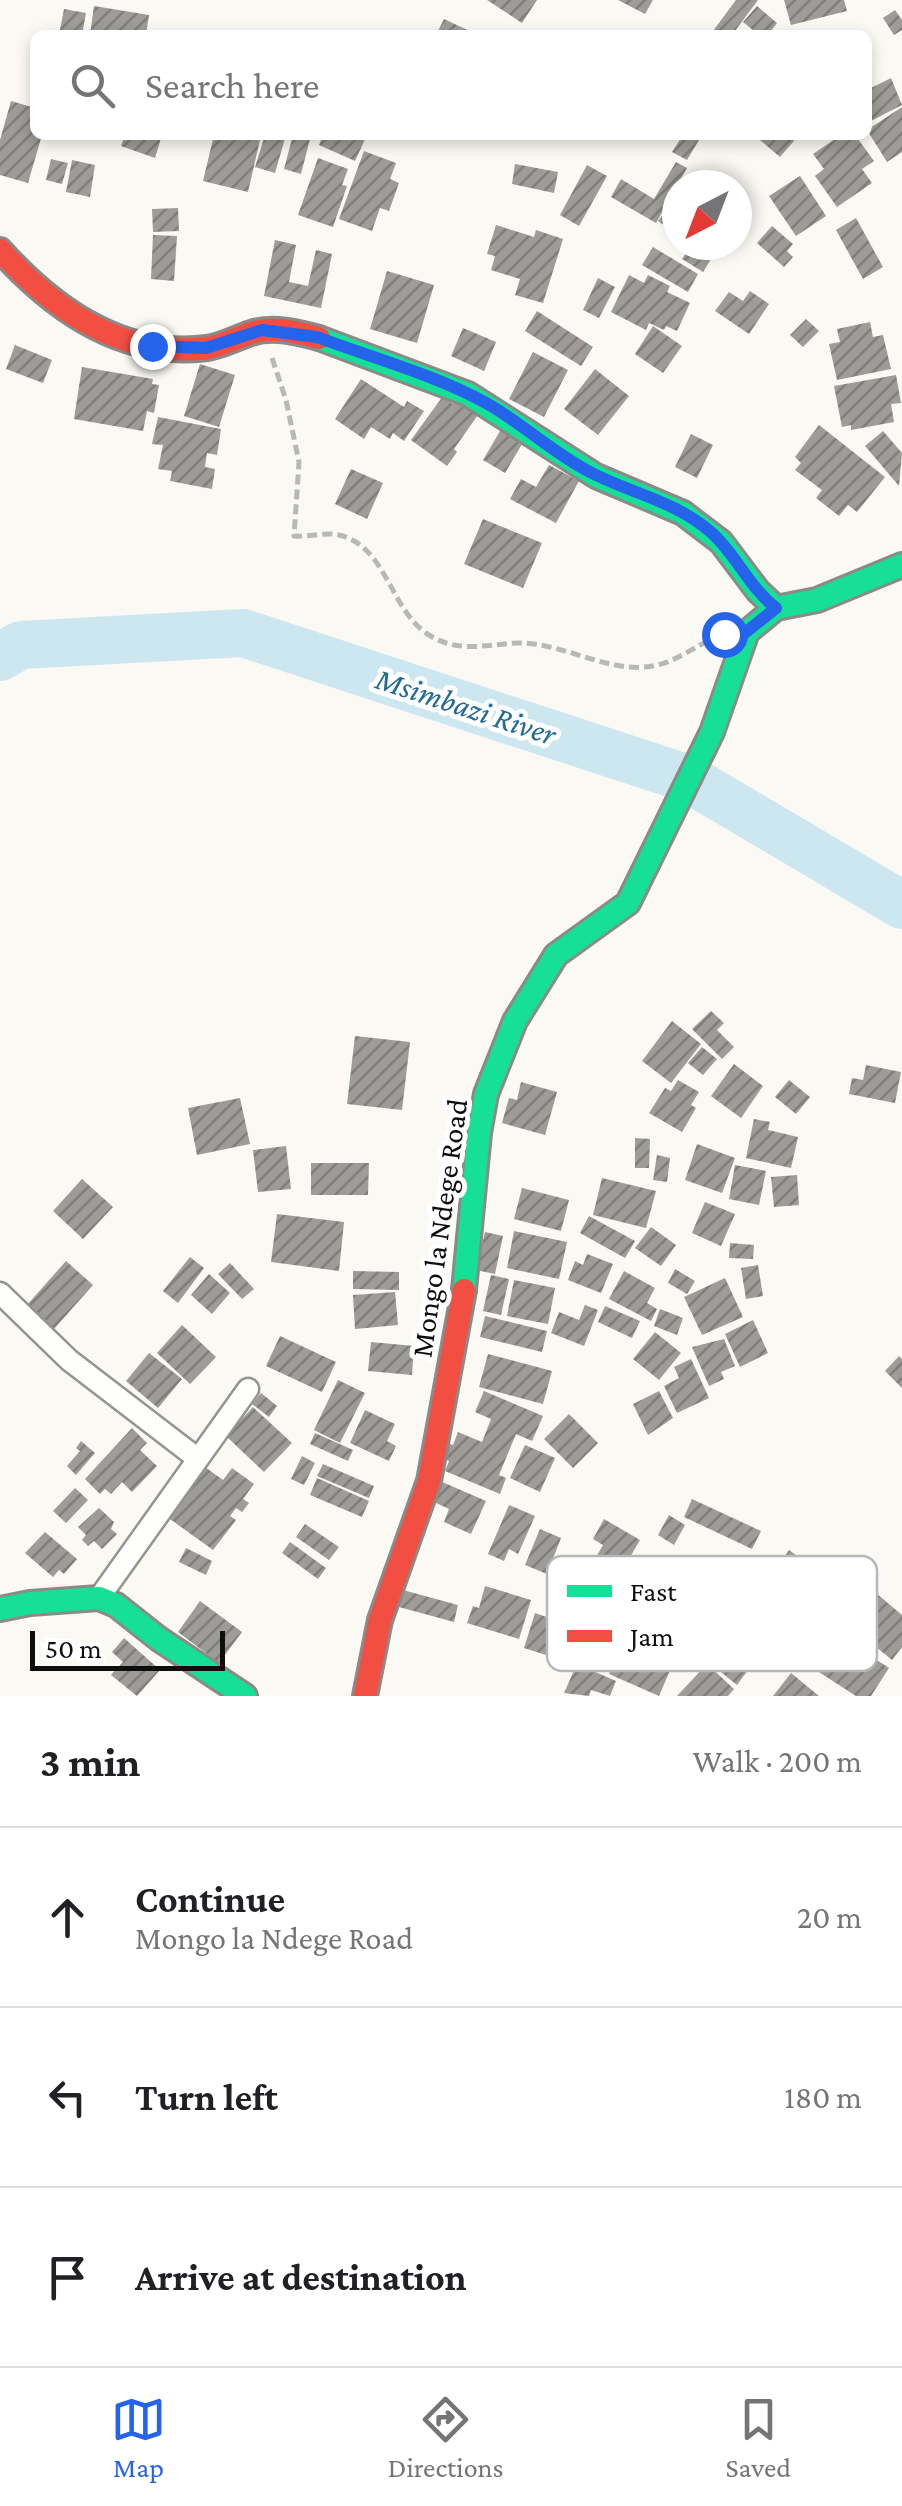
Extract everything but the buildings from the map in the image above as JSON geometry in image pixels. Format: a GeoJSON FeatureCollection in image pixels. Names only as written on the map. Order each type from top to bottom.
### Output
{"type":"FeatureCollection","features":[{"type":"Feature","properties":{"kind":"street"},"geometry":{"type":"LineString","coordinates":[[0,250],[31,284],[67,313],[152,346],[206,348],[262,330],[317,337],[487,404],[572,463],[668,502],[712,533],[752,586],[776,608]]}},
{"type":"Feature","properties":{"kind":"street"},"geometry":{"type":"LineString","coordinates":[[746,632],[776,608],[817,600],[902,565]]}},
{"type":"Feature","properties":{"kind":"street","name":"Mongo la Ndege Road"},"geometry":{"type":"LineString","coordinates":[[365,1696],[380,1620],[429,1481],[462,1309],[486,1094],[514,1021],[556,955],[628,903],[712,732],[746,632]]}},
{"type":"Feature","properties":{"kind":"street"},"geometry":{"type":"LineString","coordinates":[[0,1293],[68,1360],[198,1458]]}},
{"type":"Feature","properties":{"kind":"street"},"geometry":{"type":"LineString","coordinates":[[99,1598],[248,1389]]}},
{"type":"Feature","properties":{"kind":"street"},"geometry":{"type":"LineString","coordinates":[[0,1610],[30,1603],[99,1598],[116,1605],[245,1696]]}},
{"type":"Feature","properties":{"kind":"path"},"geometry":{"type":"LineString","coordinates":[[262,330],[286,400],[299,462],[294,536],[338,534],[368,550],[410,617],[429,636],[461,647],[496,648],[520,643],[641,668],[667,664],[724,634],[746,632]]}},
{"type":"Feature","properties":{"kind":"waterway","name":"Msimbazi River"},"geometry":{"type":"LineString","coordinates":[[0,657],[21,645],[243,633],[689,779],[902,905]]}},
{"type":"Feature","properties":{"kind":"traffic: fast"},"geometry":{"type":"LineString","coordinates":[[319,338],[468,394],[596,476],[683,513],[721,542],[776,608],[817,600],[902,565]]}},
{"type":"Feature","properties":{"kind":"traffic: fast"},"geometry":{"type":"LineString","coordinates":[[464,1290],[486,1094],[515,1021],[556,955],[628,903],[712,732],[747,632],[776,608]]}},
{"type":"Feature","properties":{"kind":"traffic: fast"},"geometry":{"type":"LineString","coordinates":[[0,1609],[99,1598],[116,1605],[245,1696]]}},
{"type":"Feature","properties":{"kind":"traffic: jam"},"geometry":{"type":"LineString","coordinates":[[0,250],[66,310],[91,325],[146,346],[207,348],[268,330],[319,338]]}},
{"type":"Feature","properties":{"kind":"traffic: jam"},"geometry":{"type":"LineString","coordinates":[[365,1696],[380,1620],[429,1481],[464,1290]]}},
{"type":"Feature","properties":{"kind":"route"},"geometry":{"type":"LineString","coordinates":[[152,346],[206,348],[262,330],[293,332],[317,337],[487,404],[572,463],[668,502],[712,533],[752,586],[776,608],[746,632],[724,634]]}}]}
